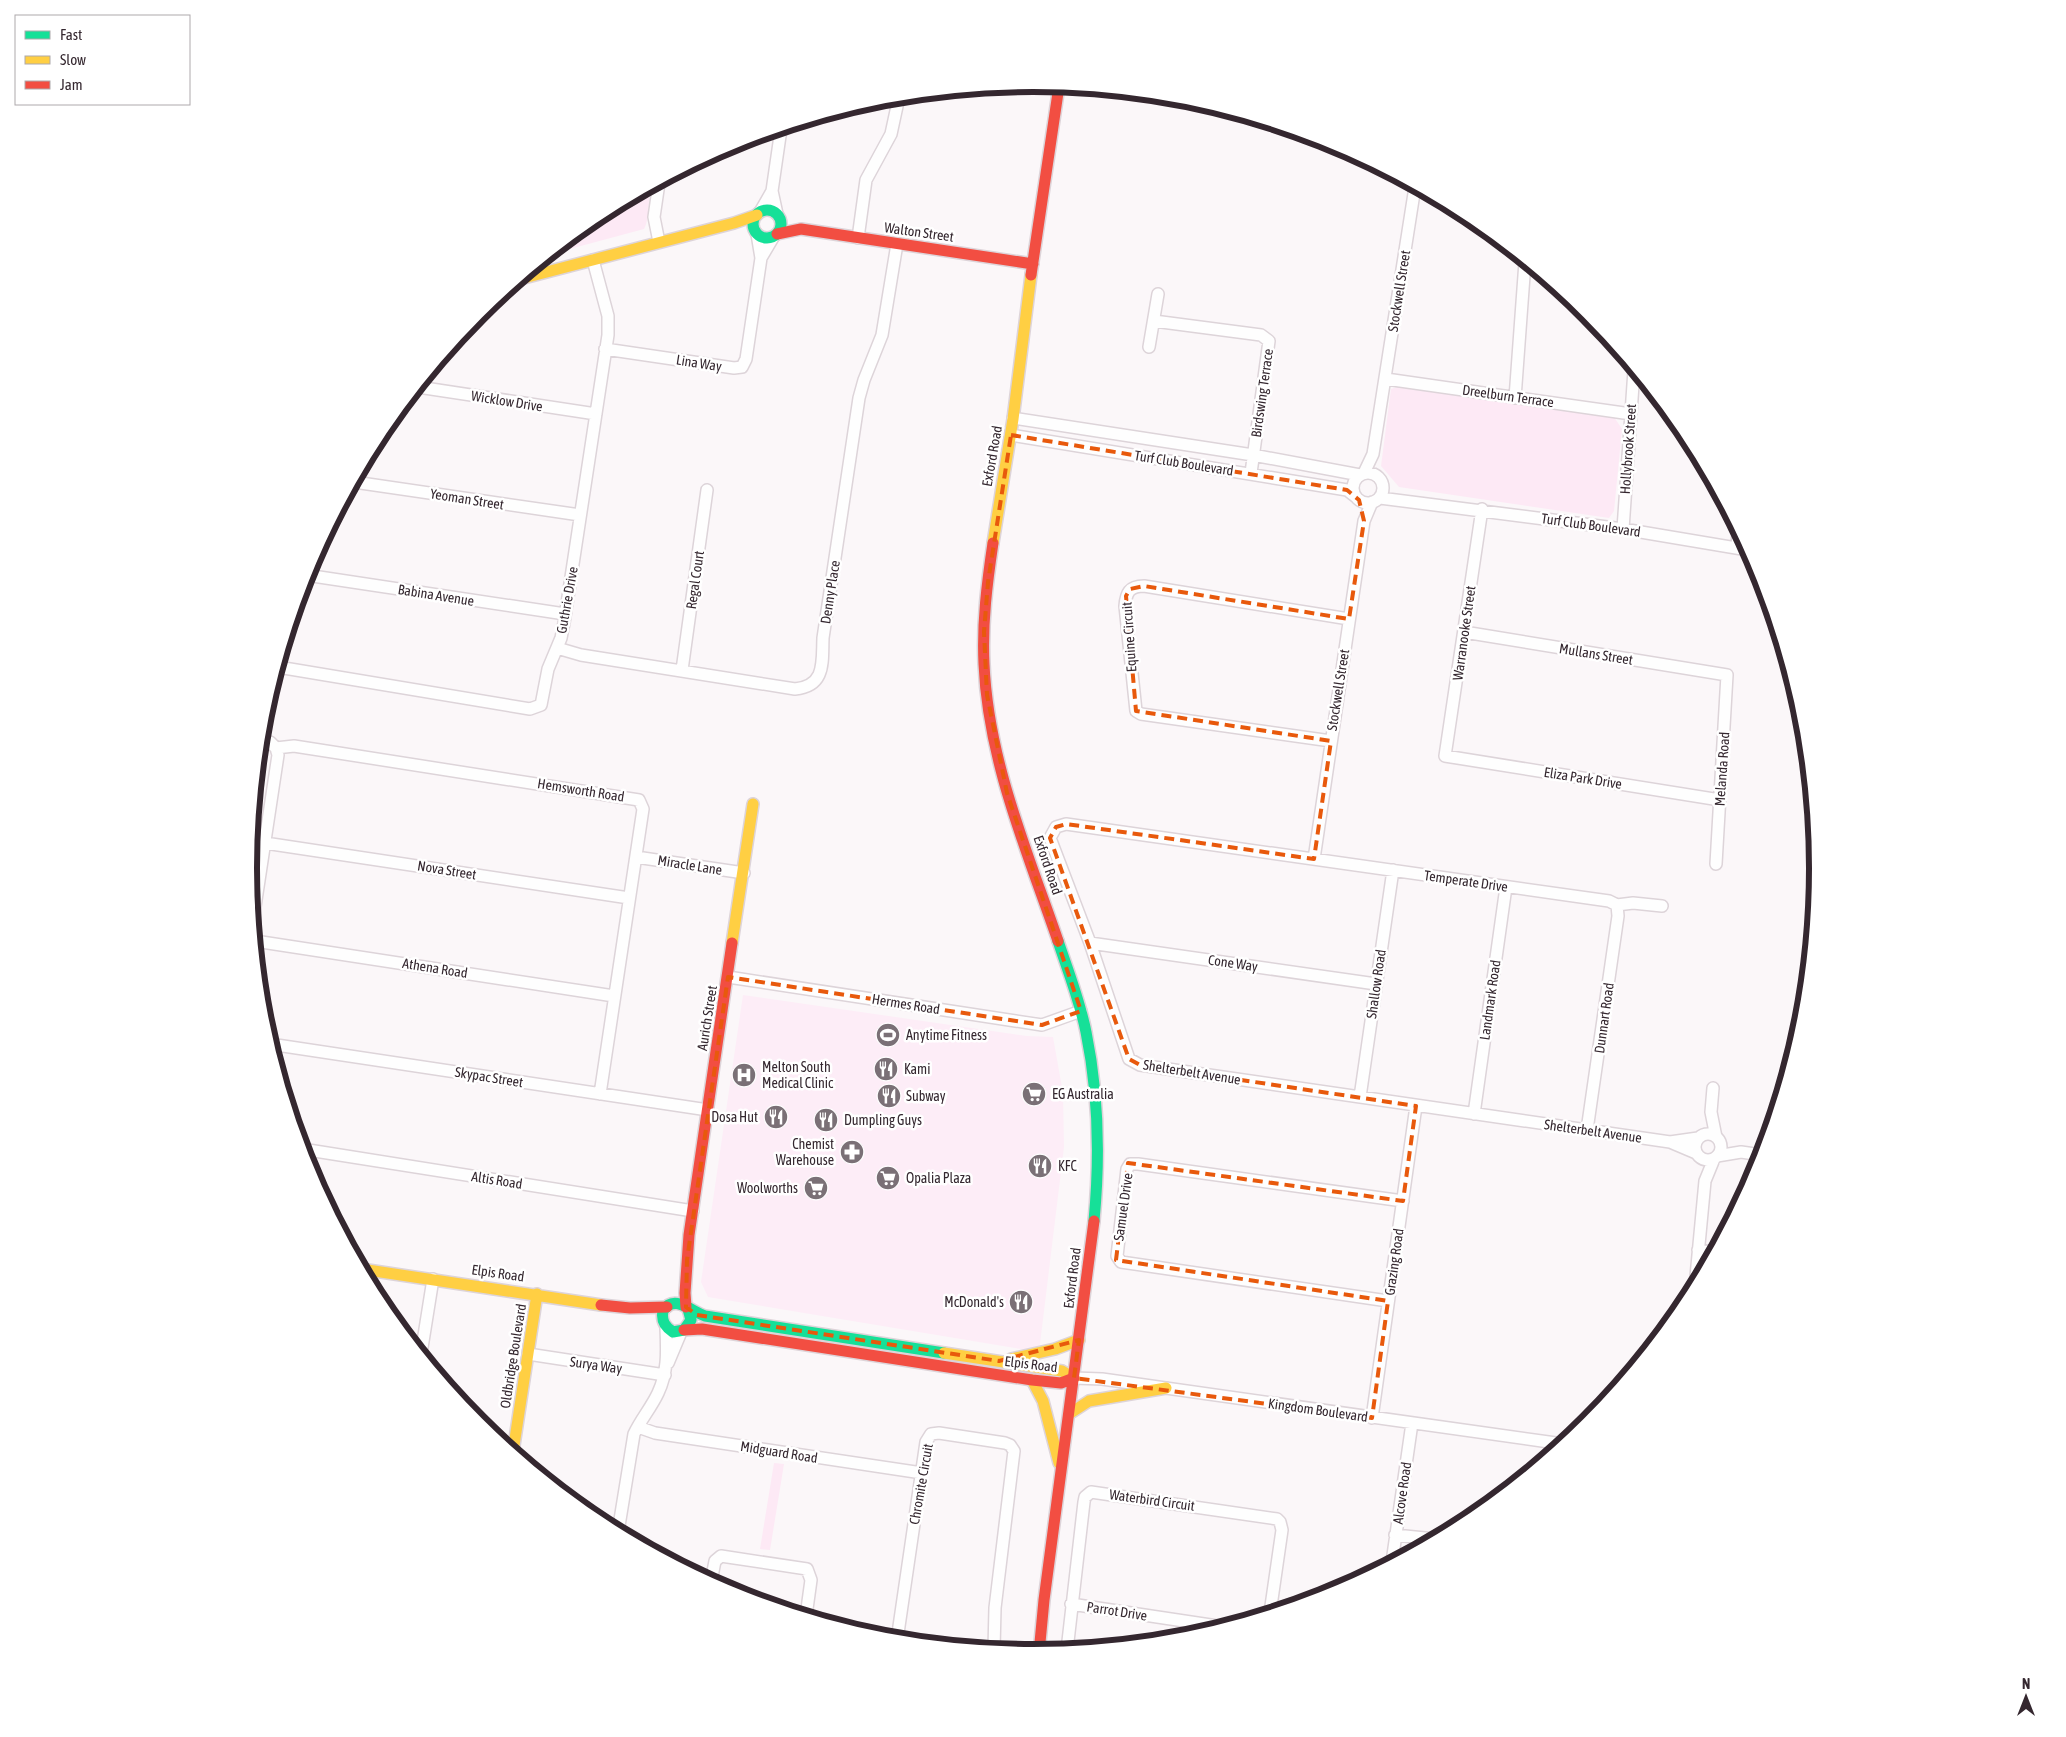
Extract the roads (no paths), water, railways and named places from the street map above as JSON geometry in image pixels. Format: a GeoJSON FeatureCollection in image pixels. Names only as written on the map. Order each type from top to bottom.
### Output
{"type":"FeatureCollection","features":[{"type":"Feature","properties":{"kind":"street","name":"Exford Road"},"geometry":{"type":"LineString","coordinates":[[1040,1644],[1041,1618],[1094,1220],[1098,1175],[1098,1118],[1094,1073],[1081,1011],[1007,793],[997,756],[987,695],[984,632],[994,532],[1011,435],[1058,93]]}},
{"type":"Feature","properties":{"kind":"street"},"geometry":{"type":"LineString","coordinates":[[858,238],[866,180],[891,134],[897,105]]}},
{"type":"Feature","properties":{"kind":"street"},"geometry":{"type":"LineString","coordinates":[[756,232],[753,222],[772,190],[780,135]]}},
{"type":"Feature","properties":{"kind":"street"},"geometry":{"type":"LineString","coordinates":[[658,189],[654,217],[659,242]]}},
{"type":"Feature","properties":{"kind":"street"},"geometry":{"type":"LineString","coordinates":[[734,223],[765,238],[775,235],[781,226],[772,190]]}},
{"type":"Feature","properties":{"kind":"street","name":"Stockwell Street"},"geometry":{"type":"LineString","coordinates":[[1362,474],[1373,454],[1414,193]]}},
{"type":"Feature","properties":{"kind":"street"},"geometry":{"type":"LineString","coordinates":[[533,276],[734,223],[769,210],[778,216]]}},
{"type":"Feature","properties":{"kind":"street","name":"Walton Street"},"geometry":{"type":"LineString","coordinates":[[778,216],[801,229],[1033,264]]}},
{"type":"Feature","properties":{"kind":"street","name":"Walton Street"},"geometry":{"type":"LineString","coordinates":[[775,235],[801,229]]}},
{"type":"Feature","properties":{"kind":"street","name":"Lina Way"},"geometry":{"type":"LineString","coordinates":[[606,349],[734,368],[742,367],[746,359],[761,258],[756,232]]}},
{"type":"Feature","properties":{"kind":"street","name":"Lina Way"},"geometry":{"type":"LineString","coordinates":[[761,258],[775,235]]}},
{"type":"Feature","properties":{"kind":"street","name":"Denny Place"},"geometry":{"type":"LineString","coordinates":[[557,648],[581,655],[795,689],[810,686],[820,675],[823,638],[859,398],[882,335],[898,244]]}},
{"type":"Feature","properties":{"kind":"street","name":"Guthrie Drive"},"geometry":{"type":"LineString","coordinates":[[283,668],[530,709],[541,705],[548,669],[557,648],[565,614],[606,349],[608,316],[593,260]]}},
{"type":"Feature","properties":{"kind":"street"},"geometry":{"type":"LineString","coordinates":[[1515,398],[1525,269]]}},
{"type":"Feature","properties":{"kind":"street"},"geometry":{"type":"LineString","coordinates":[[1149,348],[1158,294]]}},
{"type":"Feature","properties":{"kind":"street","name":"Birdswing Terrace"},"geometry":{"type":"LineString","coordinates":[[1154,322],[1261,335],[1269,341],[1251,474]]}},
{"type":"Feature","properties":{"kind":"street","name":"Hollybrook Street"},"geometry":{"type":"LineString","coordinates":[[1623,529],[1633,377]]}},
{"type":"Feature","properties":{"kind":"street","name":"Dreelburn Terrace"},"geometry":{"type":"LineString","coordinates":[[1386,378],[1630,414]]}},
{"type":"Feature","properties":{"kind":"street","name":"Wicklow Drive"},"geometry":{"type":"LineString","coordinates":[[424,388],[596,414]]}},
{"type":"Feature","properties":{"kind":"street","name":"Turf Club Boulevard"},"geometry":{"type":"LineString","coordinates":[[1013,418],[1362,474]]}},
{"type":"Feature","properties":{"kind":"street","name":"Turf Club Boulevard"},"geometry":{"type":"LineString","coordinates":[[1011,435],[1347,490],[1358,498]]}},
{"type":"Feature","properties":{"kind":"street","name":"Stockwell Street"},"geometry":{"type":"LineString","coordinates":[[1373,454],[1381,481]]}},
{"type":"Feature","properties":{"kind":"street"},"geometry":{"type":"LineString","coordinates":[[1372,473],[1381,481],[1376,500],[1358,498],[1354,492],[1354,482],[1362,474],[1372,473]]}},
{"type":"Feature","properties":{"kind":"street","name":"Turf Club Boulevard"},"geometry":{"type":"LineString","coordinates":[[1381,481],[1403,499]]}},
{"type":"Feature","properties":{"kind":"street","name":"Yeoman Street"},"geometry":{"type":"LineString","coordinates":[[360,483],[580,515]]}},
{"type":"Feature","properties":{"kind":"street","name":"Regal Court"},"geometry":{"type":"LineString","coordinates":[[682,670],[707,490]]}},
{"type":"Feature","properties":{"kind":"street","name":"Stockwell Street"},"geometry":{"type":"LineString","coordinates":[[1358,498],[1364,521]]}},
{"type":"Feature","properties":{"kind":"street","name":"Turf Club Boulevard"},"geometry":{"type":"LineString","coordinates":[[1376,500],[1403,499],[1482,509],[1623,529],[1739,548]]}},
{"type":"Feature","properties":{"kind":"street","name":"Stockwell Street"},"geometry":{"type":"LineString","coordinates":[[1314,859],[1364,521],[1376,500]]}},
{"type":"Feature","properties":{"kind":"street","name":"Warranooke Street"},"geometry":{"type":"LineString","coordinates":[[1446,756],[1482,509]]}},
{"type":"Feature","properties":{"kind":"street","name":"Babina Avenue"},"geometry":{"type":"LineString","coordinates":[[314,576],[565,614]]}},
{"type":"Feature","properties":{"kind":"street","name":"Equine Circuit"},"geometry":{"type":"LineString","coordinates":[[1331,740],[1141,714],[1136,711],[1125,606],[1126,596],[1130,589],[1136,586],[1144,586],[1349,619]]}},
{"type":"Feature","properties":{"kind":"street","name":"Mullans Street"},"geometry":{"type":"LineString","coordinates":[[1464,632],[1728,675]]}},
{"type":"Feature","properties":{"kind":"street","name":"Melanda Road"},"geometry":{"type":"LineString","coordinates":[[1716,864],[1728,675]]}},
{"type":"Feature","properties":{"kind":"street"},"geometry":{"type":"LineString","coordinates":[[258,891],[278,755],[276,748],[268,742]]}},
{"type":"Feature","properties":{"kind":"street","name":"Hemsworth Road"},"geometry":{"type":"LineString","coordinates":[[276,748],[294,746],[639,800],[643,809],[600,1094]]}},
{"type":"Feature","properties":{"kind":"street","name":"Eliza Park Drive"},"geometry":{"type":"LineString","coordinates":[[1446,756],[1720,800]]}},
{"type":"Feature","properties":{"kind":"street","name":"Aurich Street"},"geometry":{"type":"LineString","coordinates":[[687,1308],[685,1293],[692,1211],[753,804]]}},
{"type":"Feature","properties":{"kind":"street","name":"Shelterbelt Avenue"},"geometry":{"type":"LineString","coordinates":[[1314,859],[1066,824],[1056,827],[1050,838],[1090,943],[1128,1059],[1140,1066],[1670,1142],[1697,1155]]}},
{"type":"Feature","properties":{"kind":"street","name":"Nova Street"},"geometry":{"type":"LineString","coordinates":[[266,843],[629,898]]}},
{"type":"Feature","properties":{"kind":"street","name":"Miracle Lane"},"geometry":{"type":"LineString","coordinates":[[636,856],[744,873]]}},
{"type":"Feature","properties":{"kind":"street","name":"Temperate Drive"},"geometry":{"type":"LineString","coordinates":[[1314,859],[1609,901],[1617,905],[1633,903],[1662,906]]}},
{"type":"Feature","properties":{"kind":"street","name":"Shallow Road"},"geometry":{"type":"LineString","coordinates":[[1360,1098],[1393,870]]}},
{"type":"Feature","properties":{"kind":"street","name":"Landmark Road"},"geometry":{"type":"LineString","coordinates":[[1474,1114],[1506,886]]}},
{"type":"Feature","properties":{"kind":"street","name":"Dunnart Road"},"geometry":{"type":"LineString","coordinates":[[1587,1130],[1618,916],[1617,905]]}},
{"type":"Feature","properties":{"kind":"street","name":"Athena Road"},"geometry":{"type":"LineString","coordinates":[[261,942],[614,996]]}},
{"type":"Feature","properties":{"kind":"street","name":"Cone Way"},"geometry":{"type":"LineString","coordinates":[[1090,943],[1376,984]]}},
{"type":"Feature","properties":{"kind":"street","name":"Hermes Road"},"geometry":{"type":"LineString","coordinates":[[728,976],[1042,1026],[1081,1011]]}},
{"type":"Feature","properties":{"kind":"street","name":"Skypac Street"},"geometry":{"type":"LineString","coordinates":[[278,1045],[708,1110]]}},
{"type":"Feature","properties":{"kind":"street"},"geometry":{"type":"LineString","coordinates":[[1696,1270],[1705,1181],[1721,1146],[1717,1138],[1711,1112],[1713,1088]]}},
{"type":"Feature","properties":{"kind":"street","name":"Grazing Road"},"geometry":{"type":"LineString","coordinates":[[1372,1418],[1416,1106]]}},
{"type":"Feature","properties":{"kind":"street"},"geometry":{"type":"LineString","coordinates":[[1705,1181],[1695,1145],[1711,1112]]}},
{"type":"Feature","properties":{"kind":"street"},"geometry":{"type":"LineString","coordinates":[[1699,1137],[1710,1134],[1741,1152]]}},
{"type":"Feature","properties":{"kind":"street","name":"Shelterbelt Avenue"},"geometry":{"type":"LineString","coordinates":[[1670,1142],[1699,1137]]}},
{"type":"Feature","properties":{"kind":"street","name":"Altis Road"},"geometry":{"type":"LineString","coordinates":[[310,1150],[692,1211]]}},
{"type":"Feature","properties":{"kind":"street"},"geometry":{"type":"LineString","coordinates":[[1697,1155],[1706,1160],[1741,1152],[1754,1154]]}},
{"type":"Feature","properties":{"kind":"street","name":"Samuel Drive"},"geometry":{"type":"LineString","coordinates":[[1388,1301],[1126,1264],[1118,1260],[1127,1169],[1130,1164],[1403,1201]]}},
{"type":"Feature","properties":{"kind":"street","name":"Aurich Street"},"geometry":{"type":"LineString","coordinates":[[668,1306],[689,1236]]}},
{"type":"Feature","properties":{"kind":"street"},"geometry":{"type":"LineString","coordinates":[[1698,1250],[1708,1251]]}},
{"type":"Feature","properties":{"kind":"street","name":"Elpis Road"},"geometry":{"type":"LineString","coordinates":[[370,1270],[630,1308],[668,1306]]}},
{"type":"Feature","properties":{"kind":"street"},"geometry":{"type":"LineString","coordinates":[[423,1348],[432,1279]]}},
{"type":"Feature","properties":{"kind":"street","name":"Oldbridge Boulevard"},"geometry":{"type":"LineString","coordinates":[[514,1445],[537,1294]]}},
{"type":"Feature","properties":{"kind":"street"},"geometry":{"type":"LineString","coordinates":[[619,1525],[630,1454],[638,1427],[658,1393],[683,1331],[691,1320],[687,1308],[678,1303],[668,1306],[662,1313],[665,1326],[666,1370]]}},
{"type":"Feature","properties":{"kind":"street","name":"Elpis Road"},"geometry":{"type":"LineString","coordinates":[[630,1308],[665,1326]]}},
{"type":"Feature","properties":{"kind":"street","name":"Elpis Road"},"geometry":{"type":"LineString","coordinates":[[687,1308],[705,1316],[1062,1371],[1074,1378]]}},
{"type":"Feature","properties":{"kind":"street"},"geometry":{"type":"LineString","coordinates":[[665,1326],[673,1332],[683,1331]]}},
{"type":"Feature","properties":{"kind":"street","name":"Elpis Road"},"geometry":{"type":"LineString","coordinates":[[683,1331],[712,1331],[1032,1380],[1061,1383],[1074,1378]]}},
{"type":"Feature","properties":{"kind":"street"},"geometry":{"type":"LineString","coordinates":[[999,1362],[1041,1353],[1079,1340]]}},
{"type":"Feature","properties":{"kind":"street","name":"Surya Way"},"geometry":{"type":"LineString","coordinates":[[528,1354],[666,1370]]}},
{"type":"Feature","properties":{"kind":"street","name":"Kingdom Boulevard"},"geometry":{"type":"LineString","coordinates":[[1074,1378],[1102,1379],[1555,1443]]}},
{"type":"Feature","properties":{"kind":"street"},"geometry":{"type":"LineString","coordinates":[[1032,1380],[1043,1401],[1061,1472]]}},
{"type":"Feature","properties":{"kind":"street"},"geometry":{"type":"LineString","coordinates":[[1069,1414],[1090,1401],[1166,1388]]}},
{"type":"Feature","properties":{"kind":"street","name":"Alcove Road"},"geometry":{"type":"LineString","coordinates":[[1393,1555],[1412,1423]]}},
{"type":"Feature","properties":{"kind":"street","name":"Midguard Road"},"geometry":{"type":"LineString","coordinates":[[638,1427],[655,1433],[922,1473]]}},
{"type":"Feature","properties":{"kind":"street","name":"Chromite Circuit"},"geometry":{"type":"LineString","coordinates":[[898,1633],[926,1442],[931,1434],[934,1433],[1005,1443],[1010,1445],[1014,1451],[995,1608],[994,1643]]}},
{"type":"Feature","properties":{"kind":"street","name":"Waterbird Circuit"},"geometry":{"type":"LineString","coordinates":[[1068,1643],[1084,1502],[1088,1494],[1096,1492],[1277,1519],[1282,1530],[1271,1606]]}},
{"type":"Feature","properties":{"kind":"street"},"geometry":{"type":"LineString","coordinates":[[1396,1535],[1426,1538]]}},
{"type":"Feature","properties":{"kind":"street"},"geometry":{"type":"LineString","coordinates":[[712,1574],[715,1561],[721,1556],[808,1569],[811,1580],[807,1610]]}},
{"type":"Feature","properties":{"kind":"street","name":"Parrot Drive"},"geometry":{"type":"LineString","coordinates":[[1071,1604],[1194,1628]]}},
{"type":"Feature","properties":{"kind":"place","name":"Anytime Fitness"},"geometry":{"type":"Point","coordinates":[888,1035]}},
{"type":"Feature","properties":{"kind":"place","name":"Kami"},"geometry":{"type":"Point","coordinates":[886,1069]}},
{"type":"Feature","properties":{"kind":"place","name":"Melton South Medical Clinic"},"geometry":{"type":"Point","coordinates":[744,1075]}},
{"type":"Feature","properties":{"kind":"place","name":"EG Australia"},"geometry":{"type":"Point","coordinates":[1034,1094]}},
{"type":"Feature","properties":{"kind":"place","name":"Subway"},"geometry":{"type":"Point","coordinates":[889,1096]}},
{"type":"Feature","properties":{"kind":"place","name":"Dosa Hut"},"geometry":{"type":"Point","coordinates":[776,1117]}},
{"type":"Feature","properties":{"kind":"place","name":"Dumpling Guys"},"geometry":{"type":"Point","coordinates":[826,1120]}},
{"type":"Feature","properties":{"kind":"place","name":"Chemist Warehouse"},"geometry":{"type":"Point","coordinates":[852,1152]}},
{"type":"Feature","properties":{"kind":"place","name":"KFC"},"geometry":{"type":"Point","coordinates":[1040,1166]}},
{"type":"Feature","properties":{"kind":"place","name":"Opalia Plaza"},"geometry":{"type":"Point","coordinates":[888,1178]}},
{"type":"Feature","properties":{"kind":"place","name":"Woolworths"},"geometry":{"type":"Point","coordinates":[816,1188]}},
{"type":"Feature","properties":{"kind":"place","name":"McDonald's"},"geometry":{"type":"Point","coordinates":[1021,1302]}}]}
